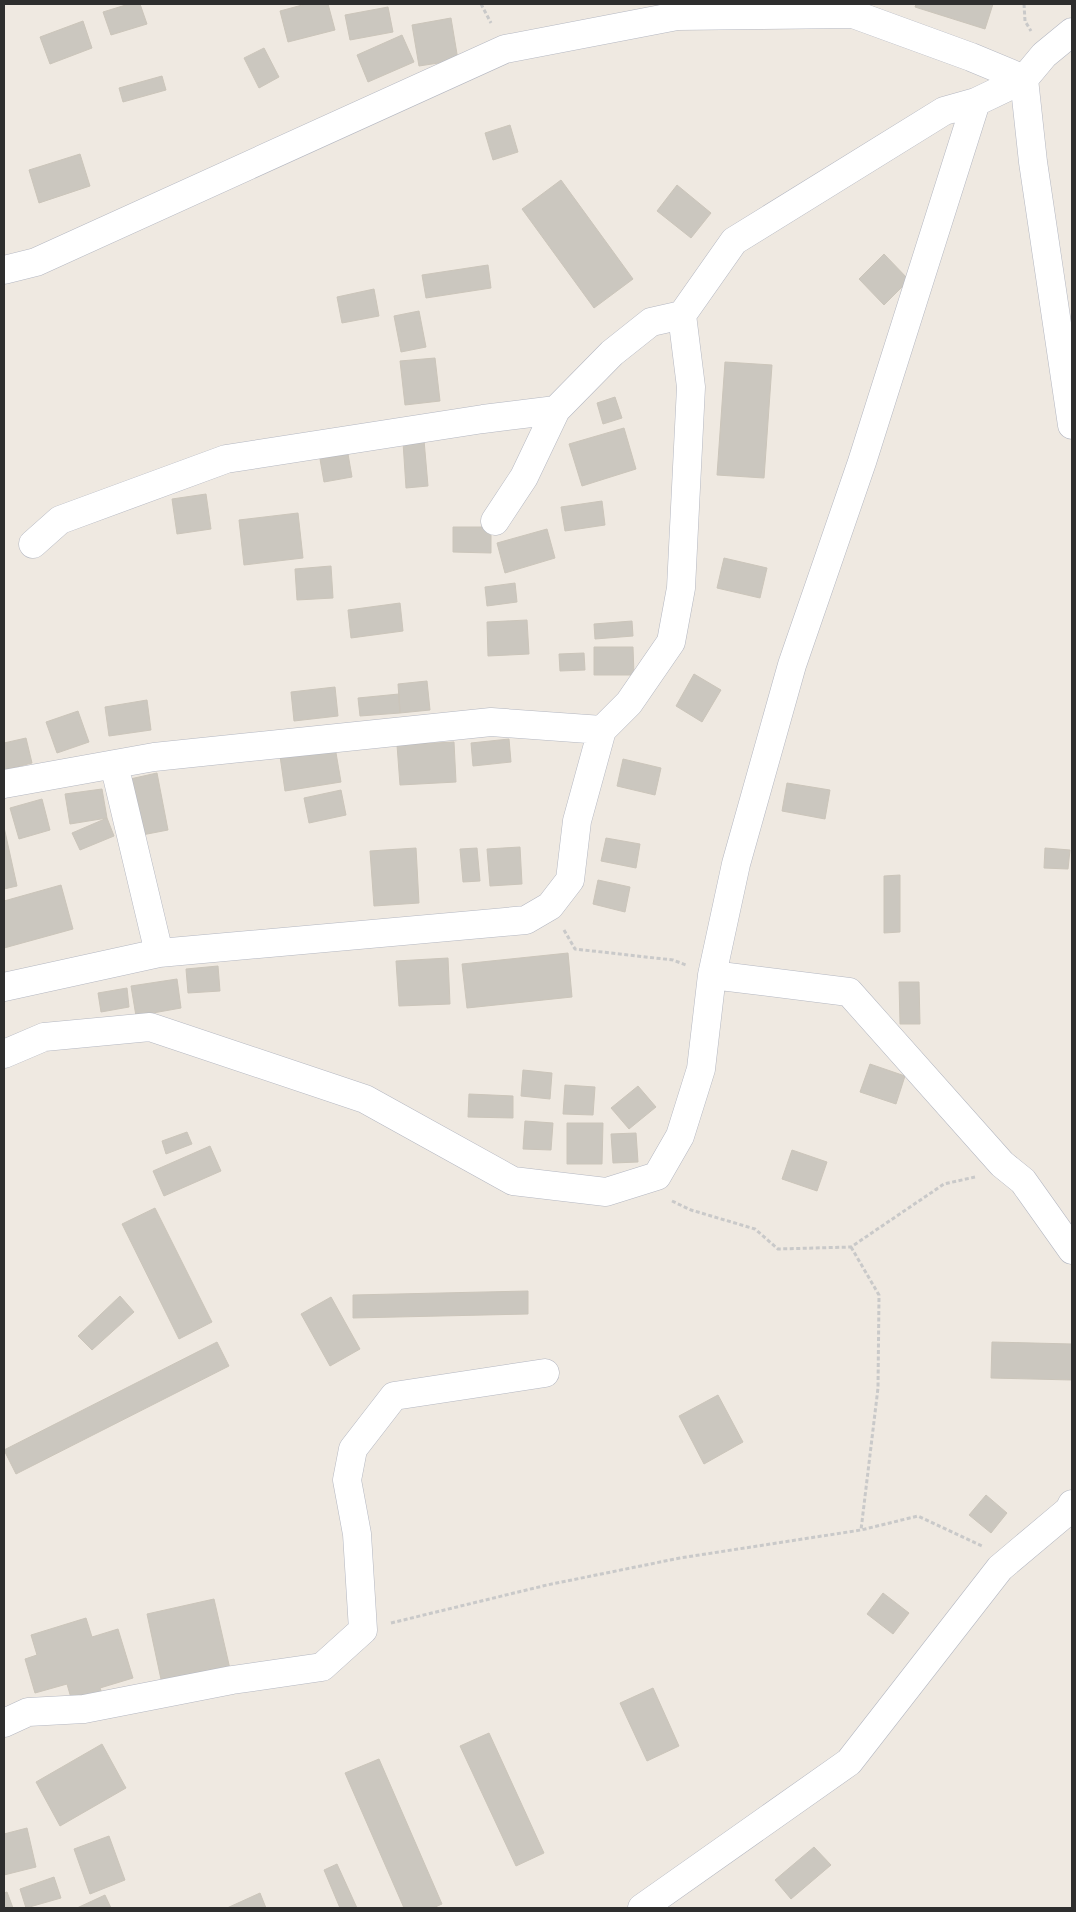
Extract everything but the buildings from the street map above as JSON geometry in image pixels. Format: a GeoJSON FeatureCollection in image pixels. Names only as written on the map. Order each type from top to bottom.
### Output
{"type":"FeatureCollection","features":[{"type":"Feature","properties":{"kind":"street"},"geometry":{"type":"LineString","coordinates":[[4,270],[36,262],[506,49],[677,16],[853,14],[971,57],[1024,79]]}},
{"type":"Feature","properties":{"kind":"street"},"geometry":{"type":"LineString","coordinates":[[495,521],[524,477],[556,410],[612,352],[651,322],[682,315],[734,241],[944,111],[976,102],[1024,79],[1044,55],[1072,32]]}},
{"type":"Feature","properties":{"kind":"street"},"geometry":{"type":"LineString","coordinates":[[1024,79],[1033,162],[1072,425]]}},
{"type":"Feature","properties":{"kind":"street"},"geometry":{"type":"LineString","coordinates":[[4,1054],[44,1037],[150,1027],[365,1099],[513,1181],[606,1192],[658,1176],[680,1136],[701,1069],[712,975],[736,864],[792,665],[862,462],[976,102]]}},
{"type":"Feature","properties":{"kind":"street"},"geometry":{"type":"LineString","coordinates":[[4,987],[159,953],[526,920],[550,906],[570,880],[577,821],[602,730],[629,703],[671,642],[681,588],[691,387],[682,315]]}},
{"type":"Feature","properties":{"kind":"street"},"geometry":{"type":"LineString","coordinates":[[33,544],[60,520],[226,459],[482,419],[556,410]]}},
{"type":"Feature","properties":{"kind":"street"},"geometry":{"type":"LineString","coordinates":[[4,784],[154,757],[491,722],[602,730]]}},
{"type":"Feature","properties":{"kind":"street"},"geometry":{"type":"LineString","coordinates":[[114,764],[159,953]]}},
{"type":"Feature","properties":{"kind":"street"},"geometry":{"type":"LineString","coordinates":[[712,975],[849,992],[1002,1164],[1023,1181],[1072,1250]]}},
{"type":"Feature","properties":{"kind":"street"},"geometry":{"type":"LineString","coordinates":[[4,1723],[28,1712],[84,1709],[232,1680],[322,1667],[363,1630],[357,1534],[347,1480],[354,1449],[394,1396],[546,1373]]}},
{"type":"Feature","properties":{"kind":"street"},"geometry":{"type":"LineString","coordinates":[[642,1908],[849,1762],[1000,1568],[1069,1510],[1072,1504]]}},
{"type":"Feature","properties":{"kind":"path"},"geometry":{"type":"LineString","coordinates":[[550,906],[575,949],[673,960],[712,975]]}},
{"type":"Feature","properties":{"kind":"path"},"geometry":{"type":"LineString","coordinates":[[636,1183],[691,1210],[755,1229],[778,1249],[851,1247],[944,1184],[980,1176]]}},
{"type":"Feature","properties":{"kind":"path"},"geometry":{"type":"LineString","coordinates":[[851,1247],[880,1295],[878,1388],[861,1530]]}},
{"type":"Feature","properties":{"kind":"path"},"geometry":{"type":"LineString","coordinates":[[363,1630],[547,1585],[670,1560],[861,1530],[918,1516],[988,1549],[1000,1568]]}}]}
